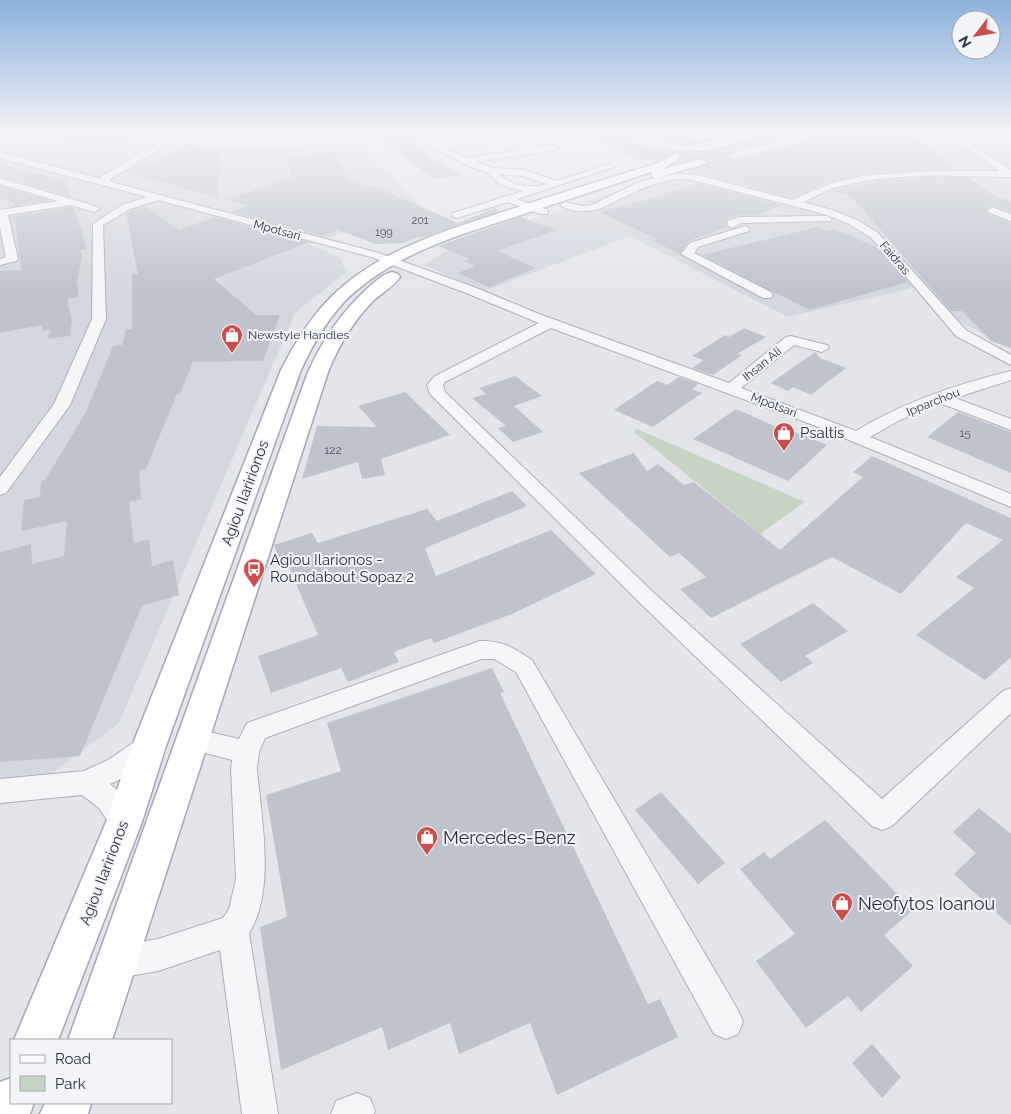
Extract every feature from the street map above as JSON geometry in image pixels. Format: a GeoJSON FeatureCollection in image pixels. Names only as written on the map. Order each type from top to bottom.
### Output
{"type":"FeatureCollection","features":[{"type":"Feature","properties":{"kind":"main road","name":"Agiou Ilaririonos"},"geometry":{"type":"LineString","coordinates":[[36,1039],[124,822],[150,746],[291,370],[315,325],[348,290],[394,266],[440,238],[592,187]]}},
{"type":"Feature","properties":{"kind":"main road","name":"Agiou Ilaririonos"},"geometry":{"type":"LineString","coordinates":[[90,1039],[328,346],[352,312],[394,266],[501,225],[617,187]]}},
{"type":"Feature","properties":{"kind":"street"},"geometry":{"type":"LineString","coordinates":[[21,187],[94,208]]}},
{"type":"Feature","properties":{"kind":"street","name":"Mpotsari"},"geometry":{"type":"LineString","coordinates":[[121,187],[317,241],[323,246],[394,266],[436,287],[542,320],[859,437],[1011,501]]}},
{"type":"Feature","properties":{"kind":"street"},"geometry":{"type":"LineString","coordinates":[[519,187],[534,191]]}},
{"type":"Feature","properties":{"kind":"street"},"geometry":{"type":"LineString","coordinates":[[457,215],[548,187]]}},
{"type":"Feature","properties":{"kind":"street","name":"Faidras"},"geometry":{"type":"LineString","coordinates":[[564,205],[575,208],[596,208],[625,192],[639,187]]}},
{"type":"Feature","properties":{"kind":"street","name":"Faidras"},"geometry":{"type":"LineString","coordinates":[[734,187],[795,202],[840,217],[874,235],[961,333],[1011,361]]}},
{"type":"Feature","properties":{"kind":"street"},"geometry":{"type":"LineString","coordinates":[[795,202],[832,187]]}},
{"type":"Feature","properties":{"kind":"street"},"geometry":{"type":"LineString","coordinates":[[0,489],[62,405],[99,319],[98,224],[126,207],[157,197]]}},
{"type":"Feature","properties":{"kind":"street"},"geometry":{"type":"LineString","coordinates":[[508,200],[544,212]]}},
{"type":"Feature","properties":{"kind":"street"},"geometry":{"type":"LineString","coordinates":[[0,262],[12,260],[4,211],[73,202]]}},
{"type":"Feature","properties":{"kind":"street"},"geometry":{"type":"LineString","coordinates":[[992,210],[1011,218]]}},
{"type":"Feature","properties":{"kind":"street"},"geometry":{"type":"LineString","coordinates":[[768,295],[687,254],[694,245],[745,229],[802,227],[823,223],[826,219],[840,217]]}},
{"type":"Feature","properties":{"kind":"street"},"geometry":{"type":"LineString","coordinates":[[542,320],[440,379],[435,385],[438,394],[647,598],[882,817],[1011,698]]}},
{"type":"Feature","properties":{"kind":"street","name":"Ihsan Ali"},"geometry":{"type":"LineString","coordinates":[[731,389],[791,340],[822,348]]}},
{"type":"Feature","properties":{"kind":"street","name":"Ipparchou"},"geometry":{"type":"LineString","coordinates":[[859,437],[875,426],[939,397],[1011,375]]}},
{"type":"Feature","properties":{"kind":"street"},"geometry":{"type":"LineString","coordinates":[[939,397],[1011,425]]}},
{"type":"Feature","properties":{"kind":"street"},"geometry":{"type":"LineString","coordinates":[[118,962],[158,956],[233,930],[243,915],[251,879],[244,769],[246,752],[256,731],[480,650],[498,650],[524,666],[726,1022]]}},
{"type":"Feature","properties":{"kind":"street"},"geometry":{"type":"LineString","coordinates":[[192,739],[246,752]]}},
{"type":"Feature","properties":{"kind":"street"},"geometry":{"type":"LineString","coordinates":[[0,791],[86,783],[117,768],[150,746]]}},
{"type":"Feature","properties":{"kind":"street"},"geometry":{"type":"LineString","coordinates":[[86,783],[109,798],[124,822]]}},
{"type":"Feature","properties":{"kind":"street"},"geometry":{"type":"LineString","coordinates":[[233,930],[260,1114]]}},
{"type":"Feature","properties":{"kind":"shaded area"},"geometry":{"type":"Polygon","coordinates":[[[0,187],[401,187],[422,207],[309,244],[340,258],[346,272],[295,313],[119,723],[44,779],[0,782],[0,187]]]}},
{"type":"Feature","properties":{"kind":"shaded area"},"geometry":{"type":"Polygon","coordinates":[[[629,187],[1011,187],[1011,349],[958,320],[926,285],[788,317],[630,236],[484,291],[424,265],[455,245],[629,187]]]}},
{"type":"Feature","properties":{"kind":"green space"},"geometry":{"type":"Polygon","coordinates":[[[637,429],[805,502],[760,534],[634,432],[637,429]]]}},
{"type":"Feature","properties":{"kind":"building"},"geometry":{"type":"Polygon","coordinates":[[[0,187],[3,187],[49,200],[14,206],[14,203],[0,198],[0,187]]]}},
{"type":"Feature","properties":{"kind":"building"},"geometry":{"type":"Polygon","coordinates":[[[37,187],[68,187],[71,197],[37,187]]]}},
{"type":"Feature","properties":{"kind":"building"},"geometry":{"type":"Polygon","coordinates":[[[180,187],[218,187],[217,197],[180,187]]]}},
{"type":"Feature","properties":{"kind":"building"},"geometry":{"type":"Polygon","coordinates":[[[263,187],[375,187],[458,223],[495,208],[501,211],[403,243],[376,244],[338,230],[323,236],[231,212],[248,206],[227,200],[263,187]]]}},
{"type":"Feature","properties":{"kind":"building"},"geometry":{"type":"Polygon","coordinates":[[[686,187],[713,187],[782,205],[757,215],[740,215],[727,219],[725,225],[727,227],[689,241],[679,254],[654,241],[659,240],[599,212],[686,187]]]}},
{"type":"Feature","properties":{"kind":"building"},"geometry":{"type":"Polygon","coordinates":[[[752,187],[817,187],[792,198],[752,187]]]}},
{"type":"Feature","properties":{"kind":"building"},"geometry":{"type":"Polygon","coordinates":[[[852,187],[982,187],[998,198],[1005,198],[1011,203],[1011,212],[993,205],[985,209],[987,214],[1011,223],[1011,348],[991,341],[962,311],[951,311],[852,197],[833,191],[852,187]]]}},
{"type":"Feature","properties":{"kind":"building"},"geometry":{"type":"Polygon","coordinates":[[[145,206],[179,230],[215,217],[309,242],[214,279],[256,315],[280,315],[263,361],[193,362],[180,394],[177,394],[146,469],[139,470],[141,499],[129,502],[134,543],[149,539],[152,566],[173,560],[179,595],[142,606],[80,756],[0,762],[0,552],[31,544],[32,564],[64,556],[67,521],[21,531],[24,500],[40,497],[41,481],[45,480],[86,412],[113,346],[122,345],[126,329],[132,329],[132,274],[138,274],[126,213],[145,206]]]}},
{"type":"Feature","properties":{"kind":"building"},"geometry":{"type":"Polygon","coordinates":[[[74,208],[87,249],[80,250],[82,256],[77,282],[79,297],[67,299],[72,321],[70,336],[48,339],[51,329],[43,331],[42,325],[0,333],[0,271],[21,270],[15,216],[74,208]]]}},
{"type":"Feature","properties":{"kind":"building"},"geometry":{"type":"Polygon","coordinates":[[[520,217],[556,230],[497,251],[536,268],[489,287],[457,273],[476,266],[464,261],[470,259],[438,246],[520,217]]]}},
{"type":"Feature","properties":{"kind":"building"},"geometry":{"type":"Polygon","coordinates":[[[817,227],[826,231],[834,229],[877,247],[908,282],[809,310],[702,255],[817,227]]]}},
{"type":"Feature","properties":{"kind":"building"},"geometry":{"type":"Polygon","coordinates":[[[744,328],[766,337],[737,354],[742,355],[713,375],[692,368],[703,360],[692,356],[725,335],[729,337],[744,328]]]}},
{"type":"Feature","properties":{"kind":"building"},"geometry":{"type":"Polygon","coordinates":[[[815,352],[820,358],[846,368],[811,395],[793,387],[788,391],[771,383],[815,352]]]}},
{"type":"Feature","properties":{"kind":"building"},"geometry":{"type":"Polygon","coordinates":[[[515,376],[542,396],[514,406],[543,432],[513,442],[498,428],[506,426],[472,398],[486,394],[479,388],[515,376]]]}},
{"type":"Feature","properties":{"kind":"building"},"geometry":{"type":"Polygon","coordinates":[[[679,377],[698,384],[692,389],[702,393],[653,427],[614,410],[657,381],[667,385],[679,377]]]}},
{"type":"Feature","properties":{"kind":"building"},"geometry":{"type":"Polygon","coordinates":[[[405,392],[450,435],[381,459],[385,475],[362,479],[358,462],[302,479],[317,426],[377,427],[358,406],[405,392]]]}},
{"type":"Feature","properties":{"kind":"building"},"geometry":{"type":"Polygon","coordinates":[[[736,409],[779,428],[781,426],[827,445],[788,481],[693,439],[736,409]]]}},
{"type":"Feature","properties":{"kind":"building"},"geometry":{"type":"Polygon","coordinates":[[[958,412],[1011,432],[1011,473],[927,437],[958,412]]]}},
{"type":"Feature","properties":{"kind":"building"},"geometry":{"type":"Polygon","coordinates":[[[634,453],[647,471],[658,464],[684,485],[694,482],[780,550],[863,477],[853,472],[872,456],[1011,518],[1011,657],[985,680],[916,635],[974,588],[956,577],[1003,540],[966,523],[901,594],[832,557],[711,618],[680,589],[706,577],[679,553],[670,557],[579,473],[634,453]]]}},
{"type":"Feature","properties":{"kind":"building"},"geometry":{"type":"Polygon","coordinates":[[[512,491],[527,506],[425,548],[436,576],[551,530],[596,574],[512,614],[434,643],[431,638],[394,652],[399,662],[348,682],[341,668],[271,693],[258,656],[318,635],[287,563],[282,565],[274,545],[312,533],[318,543],[427,509],[437,521],[512,491]]]}},
{"type":"Feature","properties":{"kind":"building"},"geometry":{"type":"Polygon","coordinates":[[[813,603],[848,631],[805,656],[813,663],[781,682],[740,644],[813,603]]]}},
{"type":"Feature","properties":{"kind":"building","name":"Mercedes-Benz"},"geometry":{"type":"Polygon","coordinates":[[[492,668],[504,692],[500,693],[648,1004],[660,999],[678,1037],[557,1095],[530,1023],[459,1054],[450,1023],[388,1050],[382,1027],[281,1070],[260,927],[287,917],[266,795],[341,771],[327,723],[492,668]]]}},
{"type":"Feature","properties":{"kind":"building"},"geometry":{"type":"Polygon","coordinates":[[[661,792],[725,863],[698,884],[635,810],[661,792]]]}},
{"type":"Feature","properties":{"kind":"building"},"geometry":{"type":"Polygon","coordinates":[[[979,808],[1011,834],[1011,926],[954,874],[976,853],[953,832],[979,808]]]}},
{"type":"Feature","properties":{"kind":"building","name":"Neofytos Ioanou"},"geometry":{"type":"Polygon","coordinates":[[[825,820],[913,910],[884,935],[913,966],[861,1012],[848,996],[806,1028],[756,961],[795,934],[740,869],[764,852],[770,859],[825,820]]]}},
{"type":"Feature","properties":{"kind":"building"},"geometry":{"type":"Polygon","coordinates":[[[872,1044],[901,1077],[882,1098],[852,1063],[872,1044]]]}},
{"type":"Feature","properties":{"kind":"place","name":"Newstyle Handles"},"geometry":{"type":"Point","coordinates":[232,354]}},
{"type":"Feature","properties":{"kind":"place","name":"Psaltis"},"geometry":{"type":"Point","coordinates":[784,452]}},
{"type":"Feature","properties":{"kind":"place","name":"Agiou Ilarionos - Roundabout Sopaz 2"},"geometry":{"type":"Point","coordinates":[254,588]}},
{"type":"Feature","properties":{"kind":"place","name":"Mercedes-Benz"},"geometry":{"type":"Point","coordinates":[427,856]}},
{"type":"Feature","properties":{"kind":"place","name":"Neofytos Ioanou"},"geometry":{"type":"Point","coordinates":[842,922]}}]}
